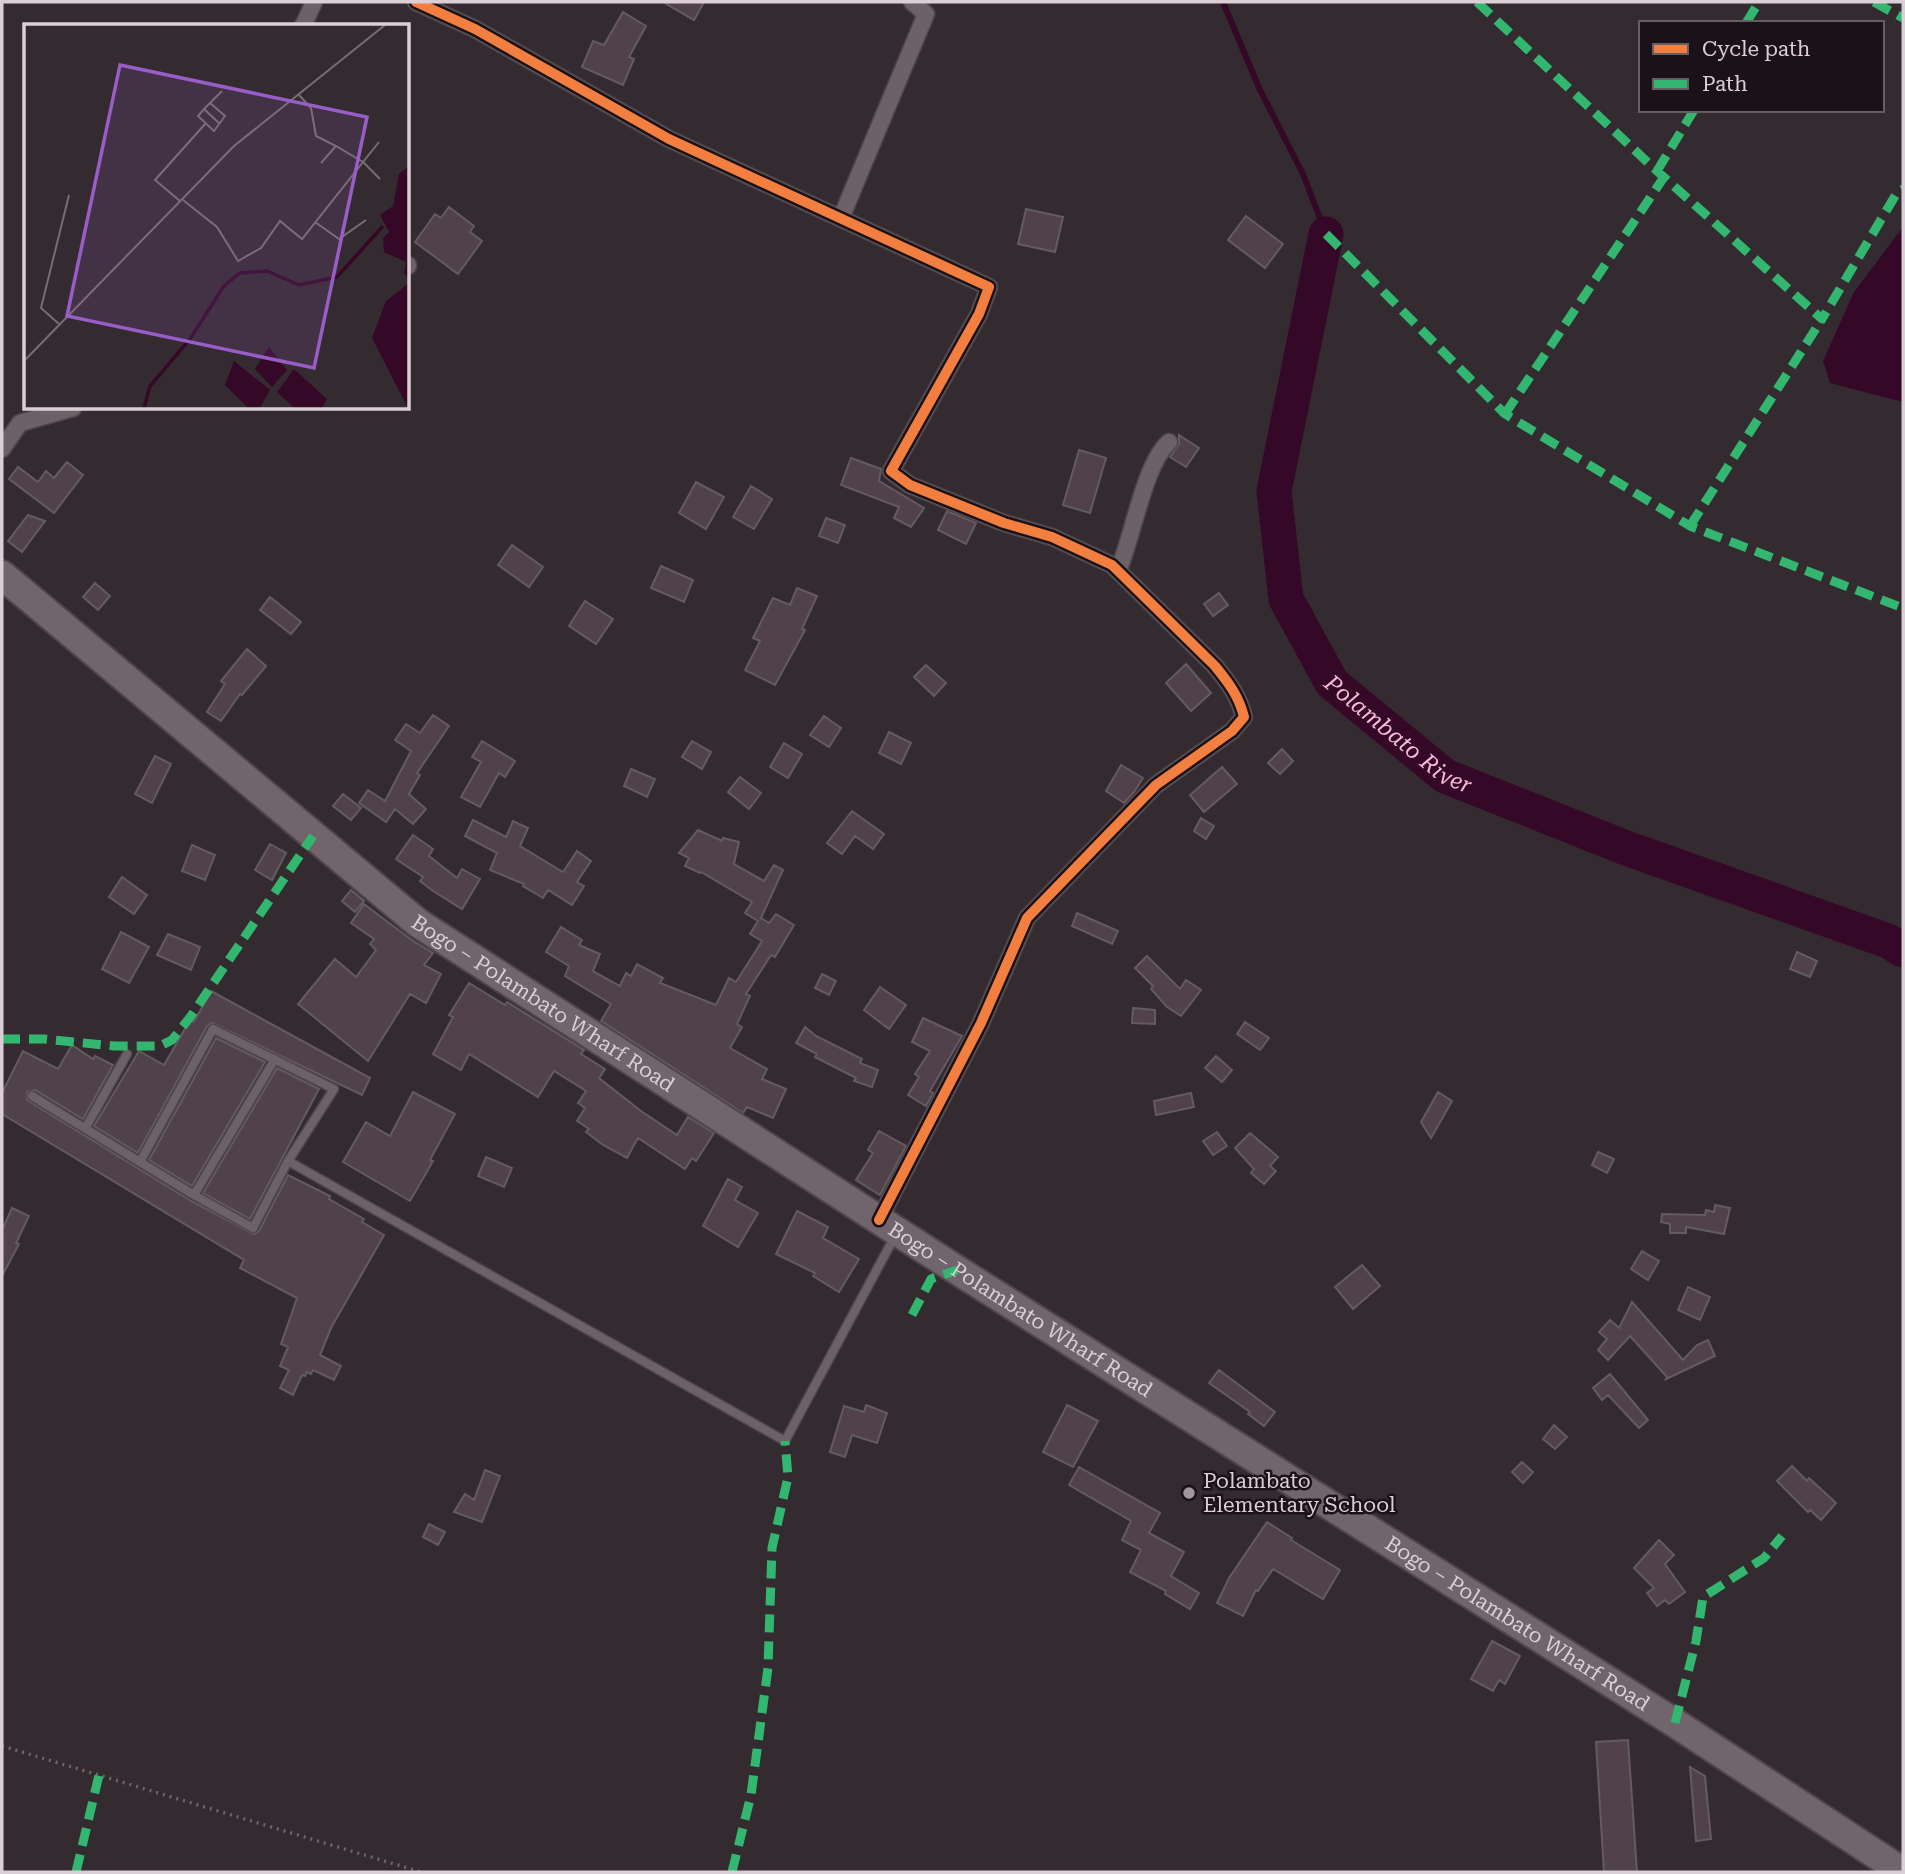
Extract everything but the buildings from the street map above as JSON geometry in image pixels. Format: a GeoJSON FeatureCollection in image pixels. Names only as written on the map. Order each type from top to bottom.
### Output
{"type":"FeatureCollection","features":[{"type":"Feature","properties":{"kind":"highway","name":"Bogo – Polambato Wharf Road"},"geometry":{"type":"LineString","coordinates":[[2,575],[418,923],[888,1226],[1675,1723],[1903,1872]]}},
{"type":"Feature","properties":{"kind":"street"},"geometry":{"type":"LineString","coordinates":[[304,24],[314,2]]}},
{"type":"Feature","properties":{"kind":"street"},"geometry":{"type":"LineString","coordinates":[[416,2],[475,29],[670,139],[989,287],[979,314],[891,471],[910,485],[1004,523],[1052,537],[1112,565],[1215,666],[1237,694],[1244,717],[1232,731],[1156,785],[1027,918],[888,1226]]}},
{"type":"Feature","properties":{"kind":"street"},"geometry":{"type":"LineString","coordinates":[[841,218],[926,14],[912,2]]}},
{"type":"Feature","properties":{"kind":"street"},"geometry":{"type":"LineString","coordinates":[[2,449],[20,423],[66,410]]}},
{"type":"Feature","properties":{"kind":"street"},"geometry":{"type":"LineString","coordinates":[[1118,571],[1128,549],[1151,469],[1162,448],[1169,442]]}},
{"type":"Feature","properties":{"kind":"lane"},"geometry":{"type":"LineString","coordinates":[[32,1096],[86,1127],[139,1162],[194,1195],[253,1228],[288,1161],[334,1089],[213,1030],[139,1162]]}},
{"type":"Feature","properties":{"kind":"lane"},"geometry":{"type":"LineString","coordinates":[[86,1127],[127,1054]]}},
{"type":"Feature","properties":{"kind":"lane"},"geometry":{"type":"LineString","coordinates":[[194,1195],[275,1059]]}},
{"type":"Feature","properties":{"kind":"lane"},"geometry":{"type":"LineString","coordinates":[[288,1161],[785,1441],[888,1226]]}},
{"type":"Feature","properties":{"kind":"path"},"geometry":{"type":"LineString","coordinates":[[2,1746],[421,1872]]}},
{"type":"Feature","properties":{"kind":"shaded area"},"geometry":{"type":"Polygon","coordinates":[[[1903,227],[1903,402],[1830,383],[1823,361],[1854,292],[1903,227]]]}},
{"type":"Feature","properties":{"kind":"waterway"},"geometry":{"type":"LineString","coordinates":[[1223,2],[1260,90],[1303,174],[1326,234]]}},
{"type":"Feature","properties":{"kind":"waterway","name":"Polambato River"},"geometry":{"type":"LineString","coordinates":[[1326,234],[1274,491],[1286,599],[1332,683],[1445,776],[1626,848],[1888,941],[1903,950]]}},
{"type":"Feature","properties":{"kind":"marked path"},"geometry":{"type":"LineString","coordinates":[[1477,2],[1657,171],[1822,319],[1898,191],[1903,189]]}},
{"type":"Feature","properties":{"kind":"marked path"},"geometry":{"type":"LineString","coordinates":[[1747,21],[1759,2]]}},
{"type":"Feature","properties":{"kind":"marked path"},"geometry":{"type":"LineString","coordinates":[[1874,2],[1903,18]]}},
{"type":"Feature","properties":{"kind":"marked path"},"geometry":{"type":"LineString","coordinates":[[1657,171],[1693,112]]}},
{"type":"Feature","properties":{"kind":"marked path"},"geometry":{"type":"LineString","coordinates":[[1505,414],[1664,177]]}},
{"type":"Feature","properties":{"kind":"marked path"},"geometry":{"type":"LineString","coordinates":[[1326,234],[1505,414],[1690,526],[1903,608]]}},
{"type":"Feature","properties":{"kind":"marked path"},"geometry":{"type":"LineString","coordinates":[[1690,526],[1822,319]]}},
{"type":"Feature","properties":{"kind":"marked path"},"geometry":{"type":"LineString","coordinates":[[2,1039],[44,1039],[114,1046],[160,1046],[172,1040],[313,836]]}},
{"type":"Feature","properties":{"kind":"marked path"},"geometry":{"type":"LineString","coordinates":[[912,1315],[931,1279],[957,1270]]}},
{"type":"Feature","properties":{"kind":"marked path"},"geometry":{"type":"LineString","coordinates":[[732,1872],[751,1795],[768,1668],[772,1548],[788,1477],[785,1441]]}},
{"type":"Feature","properties":{"kind":"marked path"},"geometry":{"type":"LineString","coordinates":[[1675,1723],[1696,1641],[1703,1597],[1764,1558],[1782,1536]]}},
{"type":"Feature","properties":{"kind":"marked path"},"geometry":{"type":"LineString","coordinates":[[76,1872],[99,1775]]}},
{"type":"Feature","properties":{"kind":"cycle path"},"geometry":{"type":"LineString","coordinates":[[416,2],[475,29],[669,139],[989,287],[979,314],[891,471],[910,485],[1004,523],[1052,537],[1112,565],[1215,666],[1239,702],[1244,717],[1232,731],[1156,785],[1027,918],[981,1023],[879,1220]]}},
{"type":"Feature","properties":{"kind":"place","name":"Polambato Elementary School"},"geometry":{"type":"Point","coordinates":[1189,1493]}}]}
